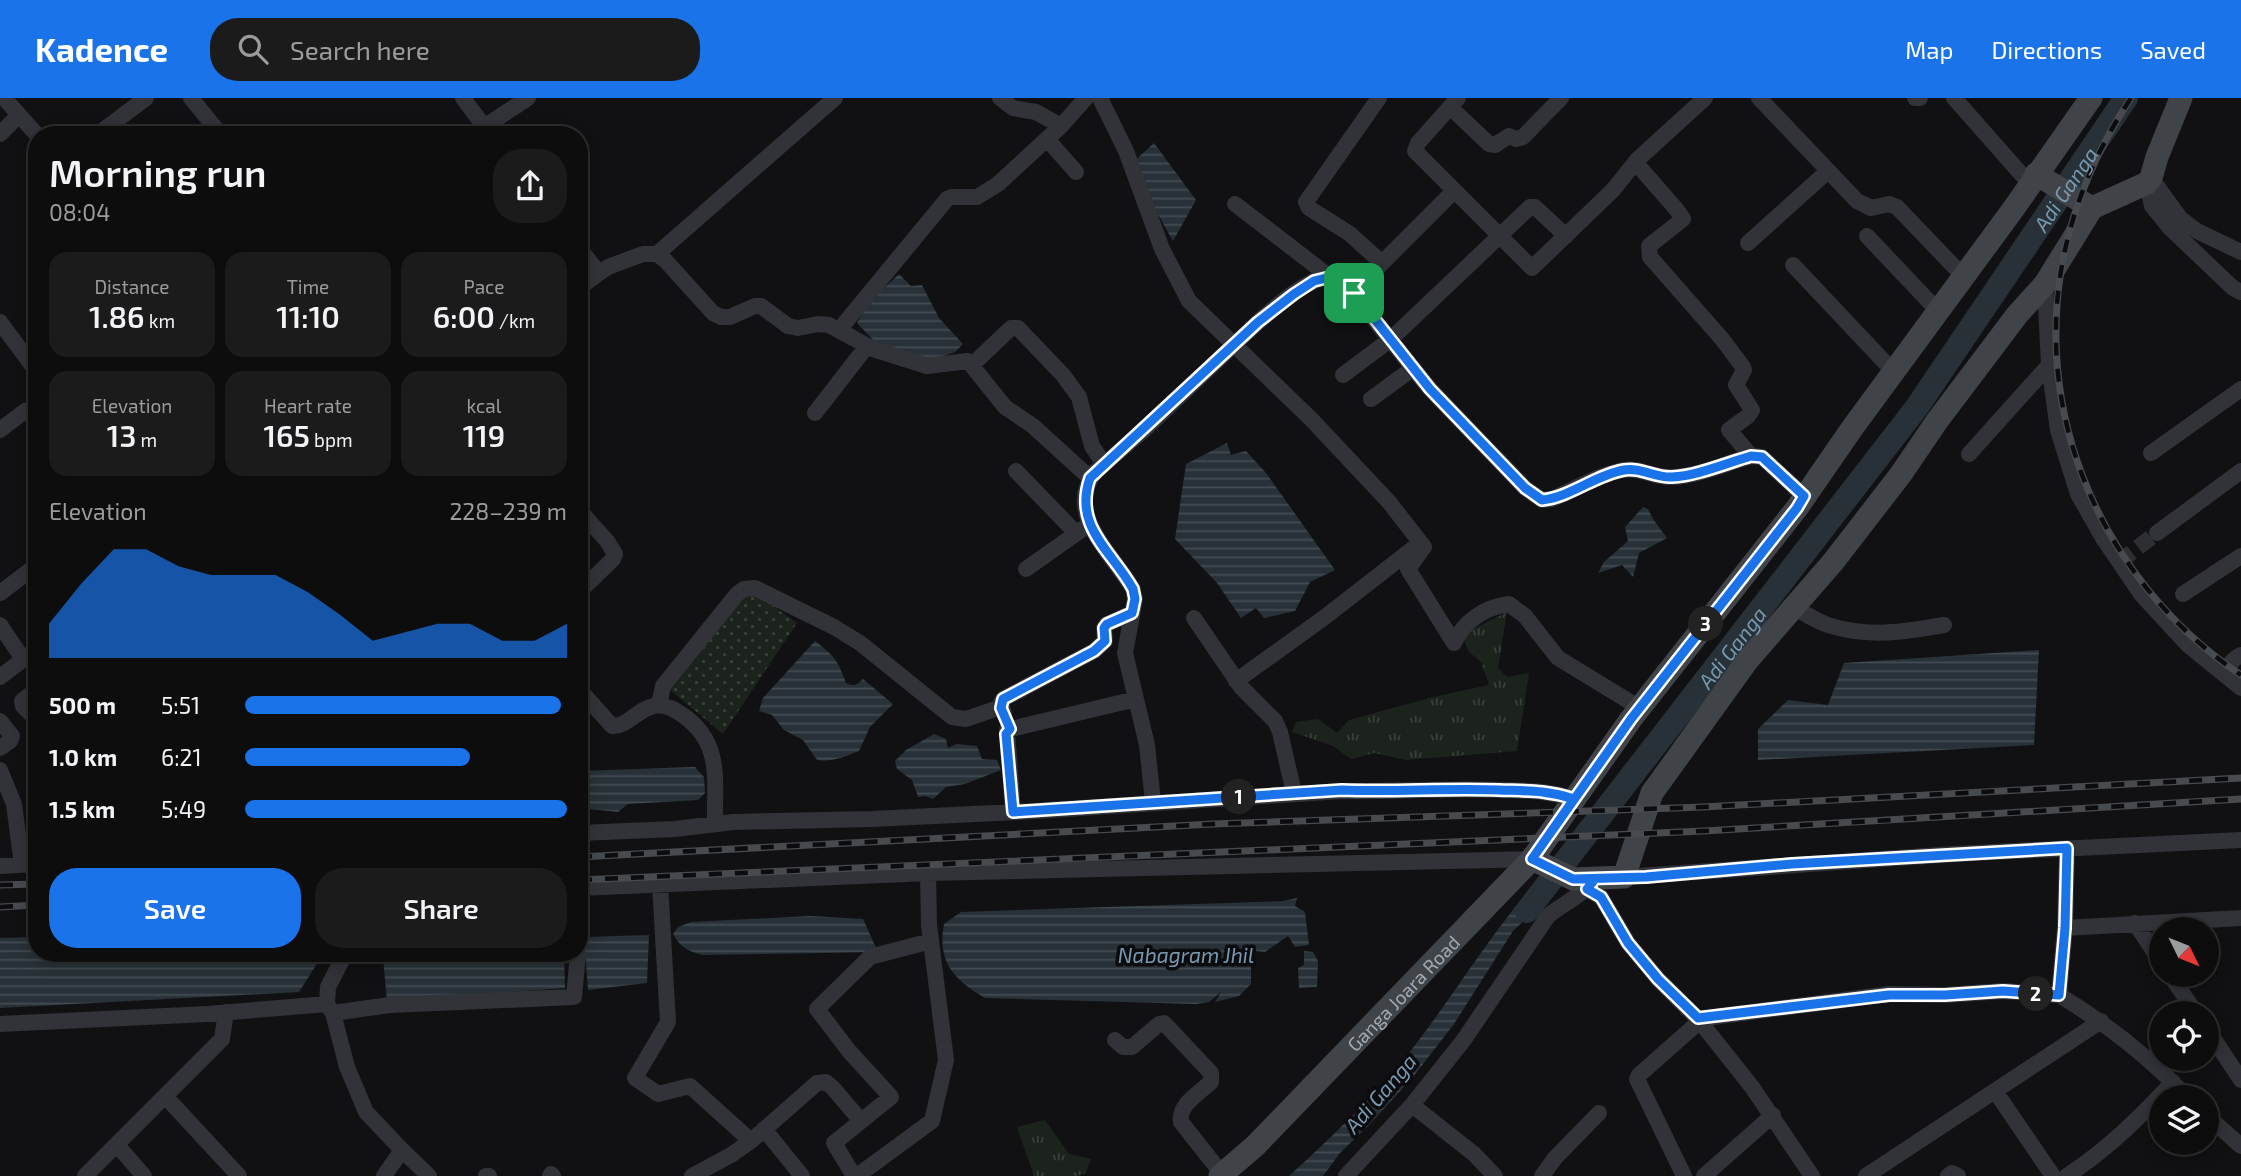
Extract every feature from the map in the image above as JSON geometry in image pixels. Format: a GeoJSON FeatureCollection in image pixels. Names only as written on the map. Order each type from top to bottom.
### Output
{"type":"FeatureCollection","features":[{"type":"Feature","properties":{"kind":"main road","name":"Ganga Joara Road"},"geometry":{"type":"LineString","coordinates":[[1221,1175],[1255,1146],[1532,859],[1640,708],[1797,508],[2091,98]]}},
{"type":"Feature","properties":{"kind":"main road"},"geometry":{"type":"LineString","coordinates":[[1532,859],[1585,882],[1624,877],[1652,793],[1747,661],[1841,551],[2017,315],[2045,284],[2092,208],[2149,181],[2180,98]]}},
{"type":"Feature","properties":{"kind":"main road"},"geometry":{"type":"LineString","coordinates":[[2033,179],[2092,208]]}},
{"type":"Feature","properties":{"kind":"street"},"geometry":{"type":"LineString","coordinates":[[4,98],[29,126]]}},
{"type":"Feature","properties":{"kind":"street"},"geometry":{"type":"LineString","coordinates":[[105,126],[123,105],[146,98]]}},
{"type":"Feature","properties":{"kind":"street"},"geometry":{"type":"LineString","coordinates":[[191,98],[214,126]]}},
{"type":"Feature","properties":{"kind":"street"},"geometry":{"type":"LineString","coordinates":[[463,98],[483,126]]}},
{"type":"Feature","properties":{"kind":"street"},"geometry":{"type":"LineString","coordinates":[[493,126],[528,98]]}},
{"type":"Feature","properties":{"kind":"street"},"geometry":{"type":"LineString","coordinates":[[657,254],[835,98]]}},
{"type":"Feature","properties":{"kind":"street"},"geometry":{"type":"LineString","coordinates":[[1000,98],[1013,108],[1036,111],[1061,126]]}},
{"type":"Feature","properties":{"kind":"street"},"geometry":{"type":"LineString","coordinates":[[839,330],[947,200],[952,197],[977,197],[987,192],[1010,175],[1086,98]]}},
{"type":"Feature","properties":{"kind":"street"},"geometry":{"type":"LineString","coordinates":[[1100,98],[1119,135],[1162,249],[1181,288],[1199,311],[1346,456],[1389,502],[1424,547],[1408,569],[1454,643],[1466,624],[1496,606],[1509,604],[1525,616],[1558,657],[1640,708]]}},
{"type":"Feature","properties":{"kind":"street"},"geometry":{"type":"LineString","coordinates":[[1379,98],[1306,202],[1309,208],[1350,234],[1382,263]]}},
{"type":"Feature","properties":{"kind":"street"},"geometry":{"type":"LineString","coordinates":[[1561,98],[1523,137],[1516,139],[1509,136],[1495,145],[1489,144],[1454,103],[1418,143],[1415,151],[1532,268],[1613,190],[1635,162],[1705,98]]}},
{"type":"Feature","properties":{"kind":"street"},"geometry":{"type":"LineString","coordinates":[[1915,98],[1920,98]]}},
{"type":"Feature","properties":{"kind":"street"},"geometry":{"type":"LineString","coordinates":[[1954,98],[2033,179]]}},
{"type":"Feature","properties":{"kind":"street"},"geometry":{"type":"LineString","coordinates":[[1767,101],[1828,171],[1865,207],[1876,208],[1889,204],[1897,207],[1964,276]]}},
{"type":"Feature","properties":{"kind":"street"},"geometry":{"type":"LineString","coordinates":[[0,134],[19,115]]}},
{"type":"Feature","properties":{"kind":"street"},"geometry":{"type":"LineString","coordinates":[[1047,139],[1076,172]]}},
{"type":"Feature","properties":{"kind":"street"},"geometry":{"type":"LineString","coordinates":[[1635,162],[1683,219],[1649,246],[1650,257],[1743,367],[1736,385],[1752,410],[1729,430],[1751,456]]}},
{"type":"Feature","properties":{"kind":"street"},"geometry":{"type":"LineString","coordinates":[[1748,243],[1828,171]]}},
{"type":"Feature","properties":{"kind":"street"},"geometry":{"type":"LineString","coordinates":[[2149,181],[2180,218],[2197,231],[2241,252]]}},
{"type":"Feature","properties":{"kind":"street"},"geometry":{"type":"LineString","coordinates":[[2149,181],[2152,206],[2170,228],[2241,292]]}},
{"type":"Feature","properties":{"kind":"street"},"geometry":{"type":"LineString","coordinates":[[1354,293],[1454,191]]}},
{"type":"Feature","properties":{"kind":"street"},"geometry":{"type":"LineString","coordinates":[[1235,204],[1330,277],[1343,281],[1412,369],[1525,488],[1542,500],[1552,499],[1607,474],[1626,470],[1642,470],[1668,478],[1751,456],[1762,457],[1804,496]]}},
{"type":"Feature","properties":{"kind":"street"},"geometry":{"type":"LineString","coordinates":[[1343,376],[1391,339],[1532,206],[1566,236]]}},
{"type":"Feature","properties":{"kind":"street"},"geometry":{"type":"LineString","coordinates":[[1867,236],[1938,311]]}},
{"type":"Feature","properties":{"kind":"street"},"geometry":{"type":"LineString","coordinates":[[588,281],[608,267],[643,254],[657,254],[706,306],[721,317],[730,317],[761,306],[788,326],[798,328],[818,324],[839,330],[867,346],[927,366],[968,361],[1005,407],[1032,426],[1090,478]]}},
{"type":"Feature","properties":{"kind":"street"},"geometry":{"type":"LineString","coordinates":[[588,259],[599,273]]}},
{"type":"Feature","properties":{"kind":"street"},"geometry":{"type":"LineString","coordinates":[[1793,265],[1894,371]]}},
{"type":"Feature","properties":{"kind":"street"},"geometry":{"type":"LineString","coordinates":[[1026,569],[1083,529],[1090,478],[1104,464],[1275,307],[1314,281],[1330,277]]}},
{"type":"Feature","properties":{"kind":"street"},"geometry":{"type":"LineString","coordinates":[[2045,284],[2049,365],[2059,430],[2078,494],[2103,538],[2141,594],[2188,645],[2241,688]]}},
{"type":"Feature","properties":{"kind":"street"},"geometry":{"type":"LineString","coordinates":[[0,322],[28,360]]}},
{"type":"Feature","properties":{"kind":"street"},"geometry":{"type":"LineString","coordinates":[[972,365],[1010,328],[1018,328],[1063,375],[1079,397],[1092,446],[1104,464]]}},
{"type":"Feature","properties":{"kind":"street"},"geometry":{"type":"LineString","coordinates":[[815,413],[867,346]]}},
{"type":"Feature","properties":{"kind":"street"},"geometry":{"type":"LineString","coordinates":[[1969,454],[2049,365]]}},
{"type":"Feature","properties":{"kind":"street"},"geometry":{"type":"LineString","coordinates":[[1371,399],[1412,369]]}},
{"type":"Feature","properties":{"kind":"street"},"geometry":{"type":"LineString","coordinates":[[2151,453],[2241,389]]}},
{"type":"Feature","properties":{"kind":"street"},"geometry":{"type":"LineString","coordinates":[[0,430],[24,411],[28,413]]}},
{"type":"Feature","properties":{"kind":"street"},"geometry":{"type":"LineString","coordinates":[[1016,471],[1083,529],[1133,589],[1135,599],[1125,653],[1147,745],[1153,802]]}},
{"type":"Feature","properties":{"kind":"street"},"geometry":{"type":"LineString","coordinates":[[2157,533],[2241,471]]}},
{"type":"Feature","properties":{"kind":"street"},"geometry":{"type":"LineString","coordinates":[[588,520],[615,554],[588,583]]}},
{"type":"Feature","properties":{"kind":"street"},"geometry":{"type":"LineString","coordinates":[[1236,681],[1325,617],[1420,543]]}},
{"type":"Feature","properties":{"kind":"street"},"geometry":{"type":"LineString","coordinates":[[2183,594],[2241,556]]}},
{"type":"Feature","properties":{"kind":"street"},"geometry":{"type":"LineString","coordinates":[[0,593],[28,572]]}},
{"type":"Feature","properties":{"kind":"street"},"geometry":{"type":"LineString","coordinates":[[659,705],[663,686],[729,604],[744,589],[755,588],[834,627],[860,643],[952,717],[967,719],[1001,708]]}},
{"type":"Feature","properties":{"kind":"street"},"geometry":{"type":"LineString","coordinates":[[1793,607],[1828,625],[1860,631],[1893,634],[1944,625]]}},
{"type":"Feature","properties":{"kind":"street"},"geometry":{"type":"LineString","coordinates":[[1010,729],[1001,708],[1007,695],[1094,651],[1105,641],[1104,628],[1107,624],[1132,613]]}},
{"type":"Feature","properties":{"kind":"street"},"geometry":{"type":"LineString","coordinates":[[1194,618],[1236,681],[1275,721],[1294,793]]}},
{"type":"Feature","properties":{"kind":"street"},"geometry":{"type":"LineString","coordinates":[[0,625],[23,659]]}},
{"type":"Feature","properties":{"kind":"street"},"geometry":{"type":"LineString","coordinates":[[0,677],[28,655]]}},
{"type":"Feature","properties":{"kind":"street"},"geometry":{"type":"LineString","coordinates":[[2227,676],[2232,660],[2241,655]]}},
{"type":"Feature","properties":{"kind":"street"},"geometry":{"type":"LineString","coordinates":[[28,696],[22,703],[28,710]]}},
{"type":"Feature","properties":{"kind":"street"},"geometry":{"type":"LineString","coordinates":[[588,699],[612,726],[626,723],[645,708],[659,705],[678,712],[699,726],[713,755],[715,824]]}},
{"type":"Feature","properties":{"kind":"street"},"geometry":{"type":"LineString","coordinates":[[1013,812],[1006,734],[1010,729],[1136,699]]}},
{"type":"Feature","properties":{"kind":"street"},"geometry":{"type":"LineString","coordinates":[[0,721],[12,736],[10,741],[0,748]]}},
{"type":"Feature","properties":{"kind":"street"},"geometry":{"type":"LineString","coordinates":[[0,769],[5,794],[28,861]]}},
{"type":"Feature","properties":{"kind":"street"},"geometry":{"type":"LineString","coordinates":[[588,833],[675,829],[715,824],[1013,812],[1342,790],[1391,792],[1450,788],[1550,792],[1574,799]]}},
{"type":"Feature","properties":{"kind":"street"},"geometry":{"type":"LineString","coordinates":[[1624,877],[1792,864],[2241,840]]}},
{"type":"Feature","properties":{"kind":"street"},"geometry":{"type":"LineString","coordinates":[[2059,995],[2065,928],[2067,848]]}},
{"type":"Feature","properties":{"kind":"street"},"geometry":{"type":"LineString","coordinates":[[588,888],[928,873],[1532,859]]}},
{"type":"Feature","properties":{"kind":"street"},"geometry":{"type":"LineString","coordinates":[[0,866],[28,864]]}},
{"type":"Feature","properties":{"kind":"street"},"geometry":{"type":"LineString","coordinates":[[928,873],[931,941],[946,1060],[932,1121],[856,1176],[834,1143],[891,1097],[849,1051],[817,1009],[870,957],[931,941]]}},
{"type":"Feature","properties":{"kind":"street"},"geometry":{"type":"LineString","coordinates":[[1346,1176],[1412,1105],[1487,1008],[1548,916],[1585,882],[1601,897],[1628,943],[1658,979],[1699,1020],[1773,1115],[1812,1176]]}},
{"type":"Feature","properties":{"kind":"street"},"geometry":{"type":"LineString","coordinates":[[660,884],[668,1022],[635,1078],[658,1094],[690,1086],[751,1141]]}},
{"type":"Feature","properties":{"kind":"street"},"geometry":{"type":"LineString","coordinates":[[2065,928],[2135,923],[2239,923]]}},
{"type":"Feature","properties":{"kind":"street"},"geometry":{"type":"LineString","coordinates":[[2135,923],[2149,944]]}},
{"type":"Feature","properties":{"kind":"street"},"geometry":{"type":"LineString","coordinates":[[341,962],[328,987],[330,1008],[347,1067],[366,1112],[429,1176]]}},
{"type":"Feature","properties":{"kind":"street"},"geometry":{"type":"LineString","coordinates":[[0,1024],[574,996],[577,962]]}},
{"type":"Feature","properties":{"kind":"street"},"geometry":{"type":"LineString","coordinates":[[1684,1176],[1637,1079],[1699,1020],[1889,995],[2003,991],[2059,995],[2101,1021],[2176,1085]]}},
{"type":"Feature","properties":{"kind":"street"},"geometry":{"type":"LineString","coordinates":[[85,1176],[222,1039],[226,1012]]}},
{"type":"Feature","properties":{"kind":"street"},"geometry":{"type":"LineString","coordinates":[[1866,1176],[2101,1021]]}},
{"type":"Feature","properties":{"kind":"street"},"geometry":{"type":"LineString","coordinates":[[1115,1040],[1123,1047],[1132,1047],[1159,1024],[1164,1023],[1211,1073],[1212,1082],[1182,1108],[1180,1118],[1221,1175]]}},
{"type":"Feature","properties":{"kind":"street"},"geometry":{"type":"LineString","coordinates":[[2219,1047],[2241,1080]]}},
{"type":"Feature","properties":{"kind":"street"},"geometry":{"type":"LineString","coordinates":[[692,1176],[751,1141],[817,1083],[826,1082],[833,1088],[861,1121]]}},
{"type":"Feature","properties":{"kind":"street"},"geometry":{"type":"LineString","coordinates":[[2067,1176],[2113,1143],[2173,1082]]}},
{"type":"Feature","properties":{"kind":"street"},"geometry":{"type":"LineString","coordinates":[[1995,1091],[2053,1176]]}},
{"type":"Feature","properties":{"kind":"street"},"geometry":{"type":"LineString","coordinates":[[165,1096],[239,1176]]}},
{"type":"Feature","properties":{"kind":"street"},"geometry":{"type":"LineString","coordinates":[[1412,1105],[1474,1154],[1495,1176]]}},
{"type":"Feature","properties":{"kind":"street"},"geometry":{"type":"LineString","coordinates":[[1542,1176],[1555,1158],[1599,1113]]}},
{"type":"Feature","properties":{"kind":"street"},"geometry":{"type":"LineString","coordinates":[[1704,1176],[1773,1115]]}},
{"type":"Feature","properties":{"kind":"street"},"geometry":{"type":"LineString","coordinates":[[2219,1127],[2241,1146]]}},
{"type":"Feature","properties":{"kind":"street"},"geometry":{"type":"LineString","coordinates":[[764,1129],[802,1176]]}},
{"type":"Feature","properties":{"kind":"street"},"geometry":{"type":"LineString","coordinates":[[117,1145],[144,1176]]}},
{"type":"Feature","properties":{"kind":"street"},"geometry":{"type":"LineString","coordinates":[[384,1176],[402,1150]]}},
{"type":"Feature","properties":{"kind":"street"},"geometry":{"type":"LineString","coordinates":[[1948,1176],[1952,1173],[1958,1176]]}},
{"type":"Feature","properties":{"kind":"green space"},"geometry":{"type":"Polygon","coordinates":[[[750,589],[797,623],[723,734],[670,690],[750,589]]]}},
{"type":"Feature","properties":{"kind":"green space"},"geometry":{"type":"Polygon","coordinates":[[[1507,612],[1498,668],[1507,677],[1529,673],[1517,751],[1406,760],[1374,753],[1351,759],[1333,746],[1292,732],[1296,722],[1318,719],[1337,733],[1349,720],[1489,685],[1481,662],[1469,652],[1462,635],[1507,612]]]}},
{"type":"Feature","properties":{"kind":"green space"},"geometry":{"type":"Polygon","coordinates":[[[1045,1120],[1069,1154],[1091,1159],[1086,1173],[1077,1176],[1034,1176],[1017,1127],[1045,1120]]]}},
{"type":"Feature","properties":{"kind":"water"},"geometry":{"type":"Polygon","coordinates":[[[1154,143],[1196,200],[1173,241],[1130,165],[1154,143]]]}},
{"type":"Feature","properties":{"kind":"water"},"geometry":{"type":"Polygon","coordinates":[[[899,274],[911,286],[922,285],[939,318],[963,344],[955,352],[931,360],[876,343],[857,323],[868,303],[899,274]]]}},
{"type":"Feature","properties":{"kind":"water"},"geometry":{"type":"Polygon","coordinates":[[[1227,443],[1231,455],[1246,451],[1266,473],[1335,570],[1310,582],[1295,611],[1264,618],[1256,608],[1241,618],[1217,583],[1175,539],[1186,464],[1227,443]]]}},
{"type":"Feature","properties":{"kind":"water"},"geometry":{"type":"Polygon","coordinates":[[[1643,507],[1648,509],[1667,538],[1639,553],[1633,577],[1622,565],[1598,573],[1604,562],[1628,541],[1625,527],[1643,507]]]}},
{"type":"Feature","properties":{"kind":"water"},"geometry":{"type":"Polygon","coordinates":[[[815,641],[835,659],[846,683],[855,685],[863,679],[893,704],[870,727],[859,751],[833,760],[817,760],[803,740],[784,730],[772,715],[759,711],[763,698],[815,641]]]}},
{"type":"Feature","properties":{"kind":"water"},"geometry":{"type":"Polygon","coordinates":[[[2039,650],[2034,745],[1758,760],[1758,729],[1788,700],[1828,705],[1844,663],[2039,650]]]}},
{"type":"Feature","properties":{"kind":"water"},"geometry":{"type":"Polygon","coordinates":[[[934,734],[946,739],[948,748],[957,744],[977,746],[982,759],[997,760],[1001,770],[965,784],[946,787],[933,799],[918,797],[912,780],[897,769],[895,761],[906,750],[934,734]]]}},
{"type":"Feature","properties":{"kind":"water"},"geometry":{"type":"Polygon","coordinates":[[[695,767],[704,777],[705,793],[698,800],[628,804],[618,812],[588,809],[588,771],[695,767]]]}},
{"type":"Feature","properties":{"kind":"water"},"geometry":{"type":"Polygon","coordinates":[[[1534,884],[1558,885],[1513,931],[1454,1024],[1413,1077],[1340,1153],[1323,1176],[1289,1176],[1357,1111],[1405,1058],[1534,884]]]}},
{"type":"Feature","properties":{"kind":"water","name":"Nabagram Jhil"},"geometry":{"type":"Polygon","coordinates":[[[1297,898],[1295,906],[1305,912],[1309,945],[1295,947],[1288,936],[1265,952],[1255,951],[1246,957],[1247,961],[1251,956],[1251,984],[1239,996],[1215,1002],[1221,992],[1209,1002],[1196,1004],[985,998],[957,977],[946,960],[943,949],[944,924],[961,912],[1283,901],[1297,898]]]}},
{"type":"Feature","properties":{"kind":"water"},"geometry":{"type":"Polygon","coordinates":[[[811,916],[863,919],[878,952],[703,955],[685,948],[673,934],[678,927],[691,922],[811,916]]]}},
{"type":"Feature","properties":{"kind":"water"},"geometry":{"type":"Polygon","coordinates":[[[649,935],[647,983],[588,990],[586,962],[588,962],[588,937],[649,935]]]}},
{"type":"Feature","properties":{"kind":"water"},"geometry":{"type":"Polygon","coordinates":[[[28,937],[28,962],[318,962],[299,992],[0,1008],[0,938],[28,937]]]}},
{"type":"Feature","properties":{"kind":"water"},"geometry":{"type":"Polygon","coordinates":[[[1304,951],[1313,952],[1318,961],[1317,987],[1299,988],[1298,968],[1304,965],[1304,951]]]}},
{"type":"Feature","properties":{"kind":"water"},"geometry":{"type":"Polygon","coordinates":[[[383,962],[564,962],[565,988],[387,1001],[383,962]]]}},
{"type":"Feature","properties":{"kind":"waterway","name":"Adi Ganga"},"geometry":{"type":"LineString","coordinates":[[1527,911],[1917,407],[2126,98]]}},
{"type":"Feature","properties":{"kind":"tunnel"},"geometry":{"type":"LineString","coordinates":[[2119,562],[2157,533]]}},
{"type":"Feature","properties":{"kind":"railway"},"geometry":{"type":"LineString","coordinates":[[2131,98],[2097,158],[2072,223],[2059,287],[2056,352],[2065,415],[2083,476],[2110,534],[2146,587],[2190,634],[2241,675]]}},
{"type":"Feature","properties":{"kind":"railway"},"geometry":{"type":"LineString","coordinates":[[588,857],[1213,824],[1703,807],[2241,778]]}},
{"type":"Feature","properties":{"kind":"railway"},"geometry":{"type":"LineString","coordinates":[[588,880],[1704,831],[2241,799]]}},
{"type":"Feature","properties":{"kind":"railway"},"geometry":{"type":"LineString","coordinates":[[0,885],[28,884]]}},
{"type":"Feature","properties":{"kind":"railway"},"geometry":{"type":"LineString","coordinates":[[0,907],[28,905]]}},
{"type":"Feature","properties":{"kind":"route"},"geometry":{"type":"LineString","coordinates":[[1354,293],[1343,281],[1330,277],[1314,281],[1275,307],[1090,478],[1086,501],[1089,524],[1133,589],[1135,599],[1132,613],[1107,624],[1104,628],[1105,641],[1094,651],[1003,699],[1001,708],[1010,729],[1006,734],[1013,812],[1342,790],[1391,792],[1450,788],[1550,792],[1574,799],[1532,859],[1573,879],[1595,879],[1587,889],[1601,897],[1628,943],[1658,979],[1698,1018],[1889,995],[2003,991],[2059,995],[2065,928],[2067,848],[1792,864],[1646,877],[1573,879],[1532,859],[1631,719],[1804,496],[1762,457],[1751,456],[1668,478],[1642,470],[1626,470],[1607,474],[1552,499],[1542,500],[1525,488],[1430,389],[1354,293]]}}]}
